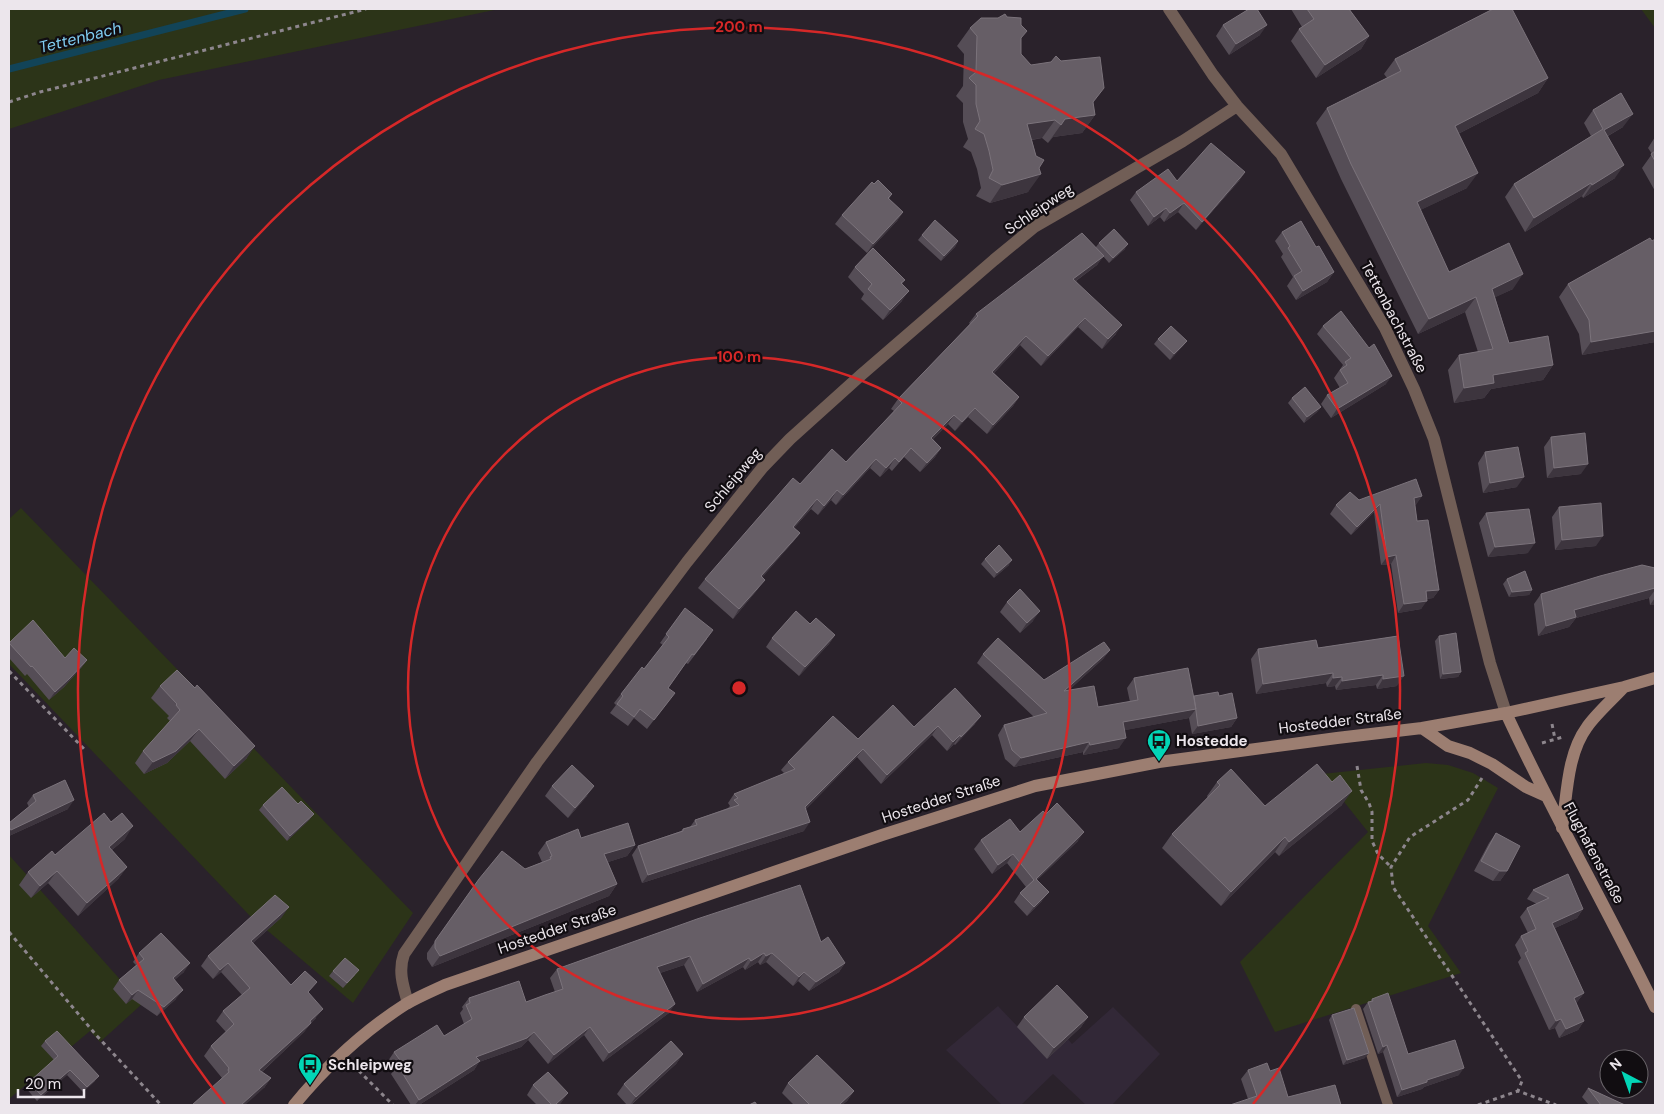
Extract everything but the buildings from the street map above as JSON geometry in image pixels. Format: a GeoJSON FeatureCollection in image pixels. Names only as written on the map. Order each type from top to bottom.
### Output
{"type":"FeatureCollection","features":[{"type":"Feature","properties":{"kind":"main road","name":"Hostedder Straße"},"geometry":{"type":"LineString","coordinates":[[294,1105],[341,1053],[367,1032],[408,1003],[445,985],[873,838],[1035,786],[1159,762],[1317,740],[1422,728],[1506,713],[1624,687],[1655,678]]}},
{"type":"Feature","properties":{"kind":"main road"},"geometry":{"type":"LineString","coordinates":[[1562,828],[1574,753],[1579,739],[1588,725],[1624,687]]}},
{"type":"Feature","properties":{"kind":"main road","name":"Flughafenstraße"},"geometry":{"type":"LineString","coordinates":[[1506,713],[1562,828],[1622,939],[1655,1007]]}},
{"type":"Feature","properties":{"kind":"main road"},"geometry":{"type":"LineString","coordinates":[[1422,728],[1448,746],[1470,753],[1492,764],[1526,786],[1546,796]]}},
{"type":"Feature","properties":{"kind":"street","name":"Tettenbachstraße"},"geometry":{"type":"LineString","coordinates":[[1169,9],[1237,106],[1281,154],[1385,328],[1414,389],[1434,439],[1490,663],[1506,713]]}},
{"type":"Feature","properties":{"kind":"street","name":"Schleipweg"},"geometry":{"type":"LineString","coordinates":[[408,1003],[402,984],[400,964],[404,954],[537,762],[687,562],[763,467],[790,439],[861,375],[1034,227],[1183,141],[1237,106]]}},
{"type":"Feature","properties":{"kind":"lane"},"geometry":{"type":"LineString","coordinates":[[1356,1009],[1388,1105]]}},
{"type":"Feature","properties":{"kind":"path"},"geometry":{"type":"LineString","coordinates":[[9,102],[40,92],[366,9]]}},
{"type":"Feature","properties":{"kind":"path"},"geometry":{"type":"LineString","coordinates":[[9,671],[84,750]]}},
{"type":"Feature","properties":{"kind":"path"},"geometry":{"type":"LineString","coordinates":[[1552,724],[1555,739]]}},
{"type":"Feature","properties":{"kind":"path"},"geometry":{"type":"LineString","coordinates":[[1542,743],[1572,734]]}},
{"type":"Feature","properties":{"kind":"path"},"geometry":{"type":"LineString","coordinates":[[1357,766],[1362,790],[1372,812],[1372,841],[1378,854],[1391,866]]}},
{"type":"Feature","properties":{"kind":"path"},"geometry":{"type":"LineString","coordinates":[[1486,773],[1468,800],[1410,837],[1391,866],[1393,887],[1522,1081],[1518,1091]]}},
{"type":"Feature","properties":{"kind":"path"},"geometry":{"type":"LineString","coordinates":[[9,932],[97,1036],[162,1105]]}},
{"type":"Feature","properties":{"kind":"path"},"geometry":{"type":"LineString","coordinates":[[341,1053],[393,1105]]}},
{"type":"Feature","properties":{"kind":"path"},"geometry":{"type":"LineString","coordinates":[[1478,1105],[1518,1091],[1556,1105]]}},
{"type":"Feature","properties":{"kind":"shaded area"},"geometry":{"type":"Polygon","coordinates":[[[1050,995],[1081,1027],[1068,1039],[1072,1044],[1113,1007],[1160,1054],[1112,1105],[1086,1105],[1053,1074],[1021,1105],[1002,1105],[946,1050],[998,1006],[1017,1026],[1050,995]]]}},
{"type":"Feature","properties":{"kind":"green space"},"geometry":{"type":"Polygon","coordinates":[[[9,9],[499,9],[159,80],[9,129],[9,9]]]}},
{"type":"Feature","properties":{"kind":"green space"},"geometry":{"type":"Polygon","coordinates":[[[1641,9],[1655,9],[1655,28],[1641,9]]]}},
{"type":"Feature","properties":{"kind":"green space"},"geometry":{"type":"Polygon","coordinates":[[[21,508],[413,913],[353,1003],[249,915],[9,664],[9,519],[21,508]]]}},
{"type":"Feature","properties":{"kind":"green space"},"geometry":{"type":"Polygon","coordinates":[[[1426,763],[1448,765],[1473,773],[1498,788],[1428,926],[1461,973],[1275,1032],[1240,962],[1368,832],[1322,774],[1426,763]]]}},
{"type":"Feature","properties":{"kind":"green space"},"geometry":{"type":"Polygon","coordinates":[[[9,855],[142,1004],[100,1042],[90,1031],[9,1099],[9,855]]]}},
{"type":"Feature","properties":{"kind":"waterway","name":"Tettenbach"},"geometry":{"type":"LineString","coordinates":[[9,69],[245,9]]}},
{"type":"Feature","properties":{"kind":"place","name":"Hostedde"},"geometry":{"type":"Point","coordinates":[1159,762]}},
{"type":"Feature","properties":{"kind":"place","name":"Schleipweg"},"geometry":{"type":"Point","coordinates":[310,1086]}}]}
